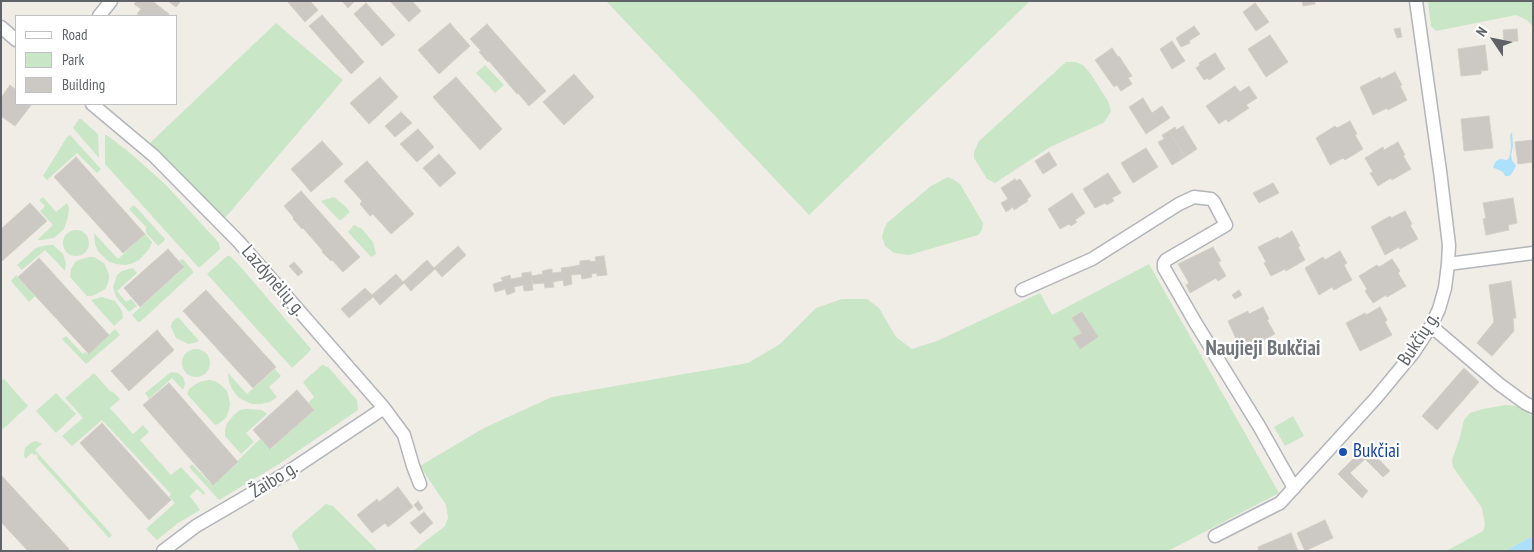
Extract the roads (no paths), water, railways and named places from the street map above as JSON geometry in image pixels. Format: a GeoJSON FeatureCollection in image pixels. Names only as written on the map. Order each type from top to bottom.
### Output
{"type":"FeatureCollection","features":[{"type":"Feature","properties":{"kind":"street"},"geometry":{"type":"LineString","coordinates":[[100,15],[111,1]]}},
{"type":"Feature","properties":{"kind":"street","name":"Bukčių g."},"geometry":{"type":"LineString","coordinates":[[1215,536],[1280,503],[1376,398],[1414,352],[1431,326],[1439,309],[1445,288],[1449,245],[1444,196],[1416,1]]}},
{"type":"Feature","properties":{"kind":"street"},"geometry":{"type":"LineString","coordinates":[[1,27],[15,39]]}},
{"type":"Feature","properties":{"kind":"street","name":"Lazdynėlių g."},"geometry":{"type":"LineString","coordinates":[[93,105],[154,156],[238,241],[384,408],[404,436],[420,484]]}},
{"type":"Feature","properties":{"kind":"street"},"geometry":{"type":"LineString","coordinates":[[1022,290],[1092,259],[1179,204],[1194,197],[1210,198],[1226,225],[1166,260],[1164,268],[1294,488]]}},
{"type":"Feature","properties":{"kind":"street"},"geometry":{"type":"LineString","coordinates":[[1448,264],[1533,253]]}},
{"type":"Feature","properties":{"kind":"street"},"geometry":{"type":"LineString","coordinates":[[1431,326],[1499,384],[1533,407]]}},
{"type":"Feature","properties":{"kind":"street","name":"Žaibo g."},"geometry":{"type":"LineString","coordinates":[[163,551],[196,526],[270,484],[384,408]]}},
{"type":"Feature","properties":{"kind":"water"},"geometry":{"type":"Polygon","coordinates":[[[1512,132],[1513,146],[1511,155],[1516,166],[1509,176],[1505,176],[1503,172],[1493,167],[1496,161],[1509,158],[1511,147],[1510,135],[1512,132]]]}},
{"type":"Feature","properties":{"kind":"water"},"geometry":{"type":"Polygon","coordinates":[[[1533,536],[1533,551],[1505,551],[1533,536]]]}},
{"type":"Feature","properties":{"kind":"place","name":"Bukčiai"},"geometry":{"type":"Point","coordinates":[1343,452]}},
{"type":"Feature","properties":{"kind":"district","name":"Naujieji Bukčiai"},"geometry":{"type":"Point","coordinates":[1263,349]}}]}
